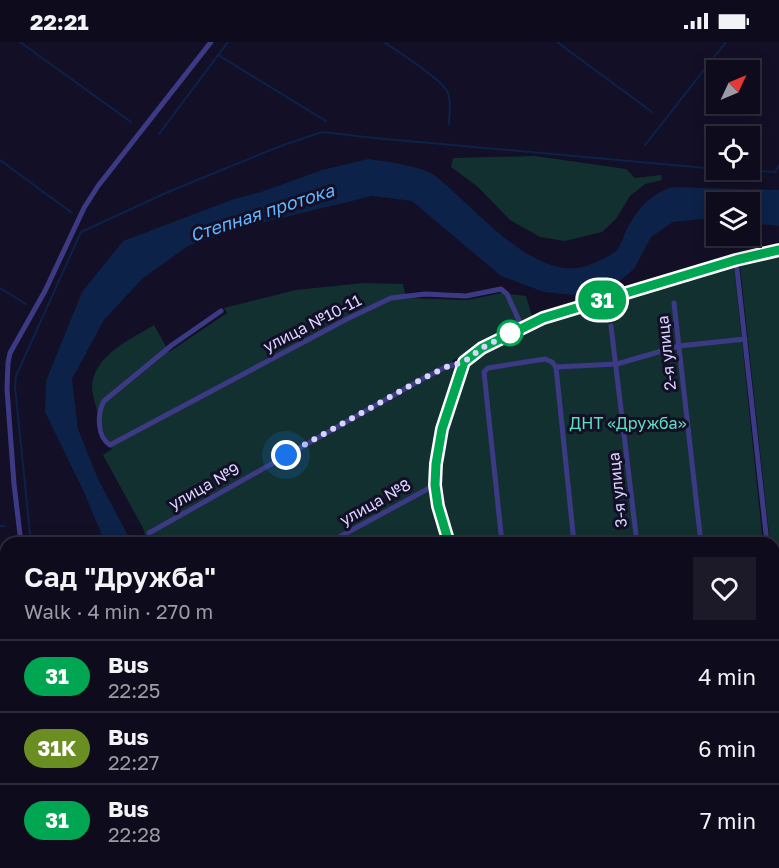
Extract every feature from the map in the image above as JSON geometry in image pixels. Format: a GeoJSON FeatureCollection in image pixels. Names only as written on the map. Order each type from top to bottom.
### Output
{"type":"FeatureCollection","features":[{"type":"Feature","properties":{"kind":"street"},"geometry":{"type":"LineString","coordinates":[[20,537],[7,389],[10,353],[45,291],[84,208],[98,186],[211,42]]}},
{"type":"Feature","properties":{"kind":"street"},"geometry":{"type":"LineString","coordinates":[[447,537],[438,506],[435,485],[437,451],[464,362],[482,348],[543,318],[736,260],[779,250]]}},
{"type":"Feature","properties":{"kind":"street"},"geometry":{"type":"LineString","coordinates":[[736,260],[766,537]]}},
{"type":"Feature","properties":{"kind":"street","name":"улица №10-11"},"geometry":{"type":"LineString","coordinates":[[221,311],[166,350],[104,401],[101,407],[101,434],[105,442],[110,445],[391,298],[425,294],[466,296],[501,289],[507,294],[522,327]]}},
{"type":"Feature","properties":{"kind":"street","name":"2-я улица"},"geometry":{"type":"LineString","coordinates":[[674,303],[700,537]]}},
{"type":"Feature","properties":{"kind":"street","name":"3-я улица"},"geometry":{"type":"LineString","coordinates":[[611,326],[635,537]]}},
{"type":"Feature","properties":{"kind":"street"},"geometry":{"type":"LineString","coordinates":[[556,367],[617,364],[679,346],[745,339]]}},
{"type":"Feature","properties":{"kind":"street"},"geometry":{"type":"LineString","coordinates":[[501,537],[484,372],[488,368],[544,359],[552,362],[556,367],[573,537]]}},
{"type":"Feature","properties":{"kind":"street","name":"улица №9"},"geometry":{"type":"LineString","coordinates":[[149,533],[424,378],[446,367],[464,362]]}},
{"type":"Feature","properties":{"kind":"street","name":"улица №8"},"geometry":{"type":"LineString","coordinates":[[339,537],[435,485]]}},
{"type":"Feature","properties":{"kind":"green space"},"geometry":{"type":"Polygon","coordinates":[[[535,156],[626,169],[635,178],[661,175],[662,180],[645,184],[630,196],[616,219],[602,232],[565,241],[540,237],[510,220],[478,187],[451,167],[453,158],[535,156]]]}},
{"type":"Feature","properties":{"kind":"green space"},"geometry":{"type":"Polygon","coordinates":[[[779,256],[779,537],[769,537],[740,266],[779,256]]]}},
{"type":"Feature","properties":{"kind":"green space","name":"ДНТ «Дружба»"},"geometry":{"type":"Polygon","coordinates":[[[734,266],[762,537],[452,537],[442,483],[446,429],[466,371],[484,351],[545,322],[734,266]]]}},
{"type":"Feature","properties":{"kind":"green space"},"geometry":{"type":"Polygon","coordinates":[[[363,283],[403,284],[406,298],[467,300],[502,293],[526,296],[532,316],[452,361],[457,373],[433,464],[429,494],[443,537],[145,537],[143,528],[103,455],[112,449],[107,442],[92,388],[98,367],[114,350],[154,325],[169,352],[227,313],[224,308],[296,290],[363,283]]]}},
{"type":"Feature","properties":{"kind":"water","name":"Степная протока"},"geometry":{"type":"Polygon","coordinates":[[[368,159],[412,167],[434,175],[505,238],[526,253],[547,263],[568,268],[589,265],[614,252],[640,209],[651,198],[672,187],[779,190],[779,226],[760,224],[760,192],[706,192],[706,219],[673,222],[651,237],[634,269],[621,280],[573,295],[544,292],[501,276],[412,201],[372,196],[245,227],[188,246],[143,278],[104,320],[72,379],[78,429],[98,479],[129,537],[103,537],[84,492],[45,412],[46,381],[82,292],[123,241],[234,199],[261,192],[322,170],[368,159]]]}},
{"type":"Feature","properties":{"kind":"waterway"},"geometry":{"type":"LineString","coordinates":[[20,42],[131,122]]}},
{"type":"Feature","properties":{"kind":"waterway"},"geometry":{"type":"LineString","coordinates":[[159,134],[228,42]]}},
{"type":"Feature","properties":{"kind":"waterway"},"geometry":{"type":"LineString","coordinates":[[384,42],[443,85],[449,99],[449,124]]}},
{"type":"Feature","properties":{"kind":"waterway"},"geometry":{"type":"LineString","coordinates":[[557,42],[652,112]]}},
{"type":"Feature","properties":{"kind":"waterway"},"geometry":{"type":"LineString","coordinates":[[645,145],[726,42]]}},
{"type":"Feature","properties":{"kind":"waterway"},"geometry":{"type":"LineString","coordinates":[[218,55],[326,121]]}},
{"type":"Feature","properties":{"kind":"waterway"},"geometry":{"type":"LineString","coordinates":[[30,537],[15,387],[16,376],[81,232],[168,192],[278,147],[322,132],[706,168]]}},
{"type":"Feature","properties":{"kind":"waterway"},"geometry":{"type":"LineString","coordinates":[[0,160],[72,213]]}},
{"type":"Feature","properties":{"kind":"waterway"},"geometry":{"type":"LineString","coordinates":[[760,171],[775,172],[779,166]]}},
{"type":"Feature","properties":{"kind":"waterway"},"geometry":{"type":"LineString","coordinates":[[0,288],[26,304]]}},
{"type":"Feature","properties":{"kind":"bus line","name":"31"},"geometry":{"type":"LineString","coordinates":[[447,537],[438,506],[435,485],[437,451],[464,362],[482,348],[543,318],[736,260],[779,250]]}},
{"type":"Feature","properties":{"kind":"route"},"geometry":{"type":"LineString","coordinates":[[286,455],[424,378],[446,367],[464,362],[482,348],[510,333]]}}]}
